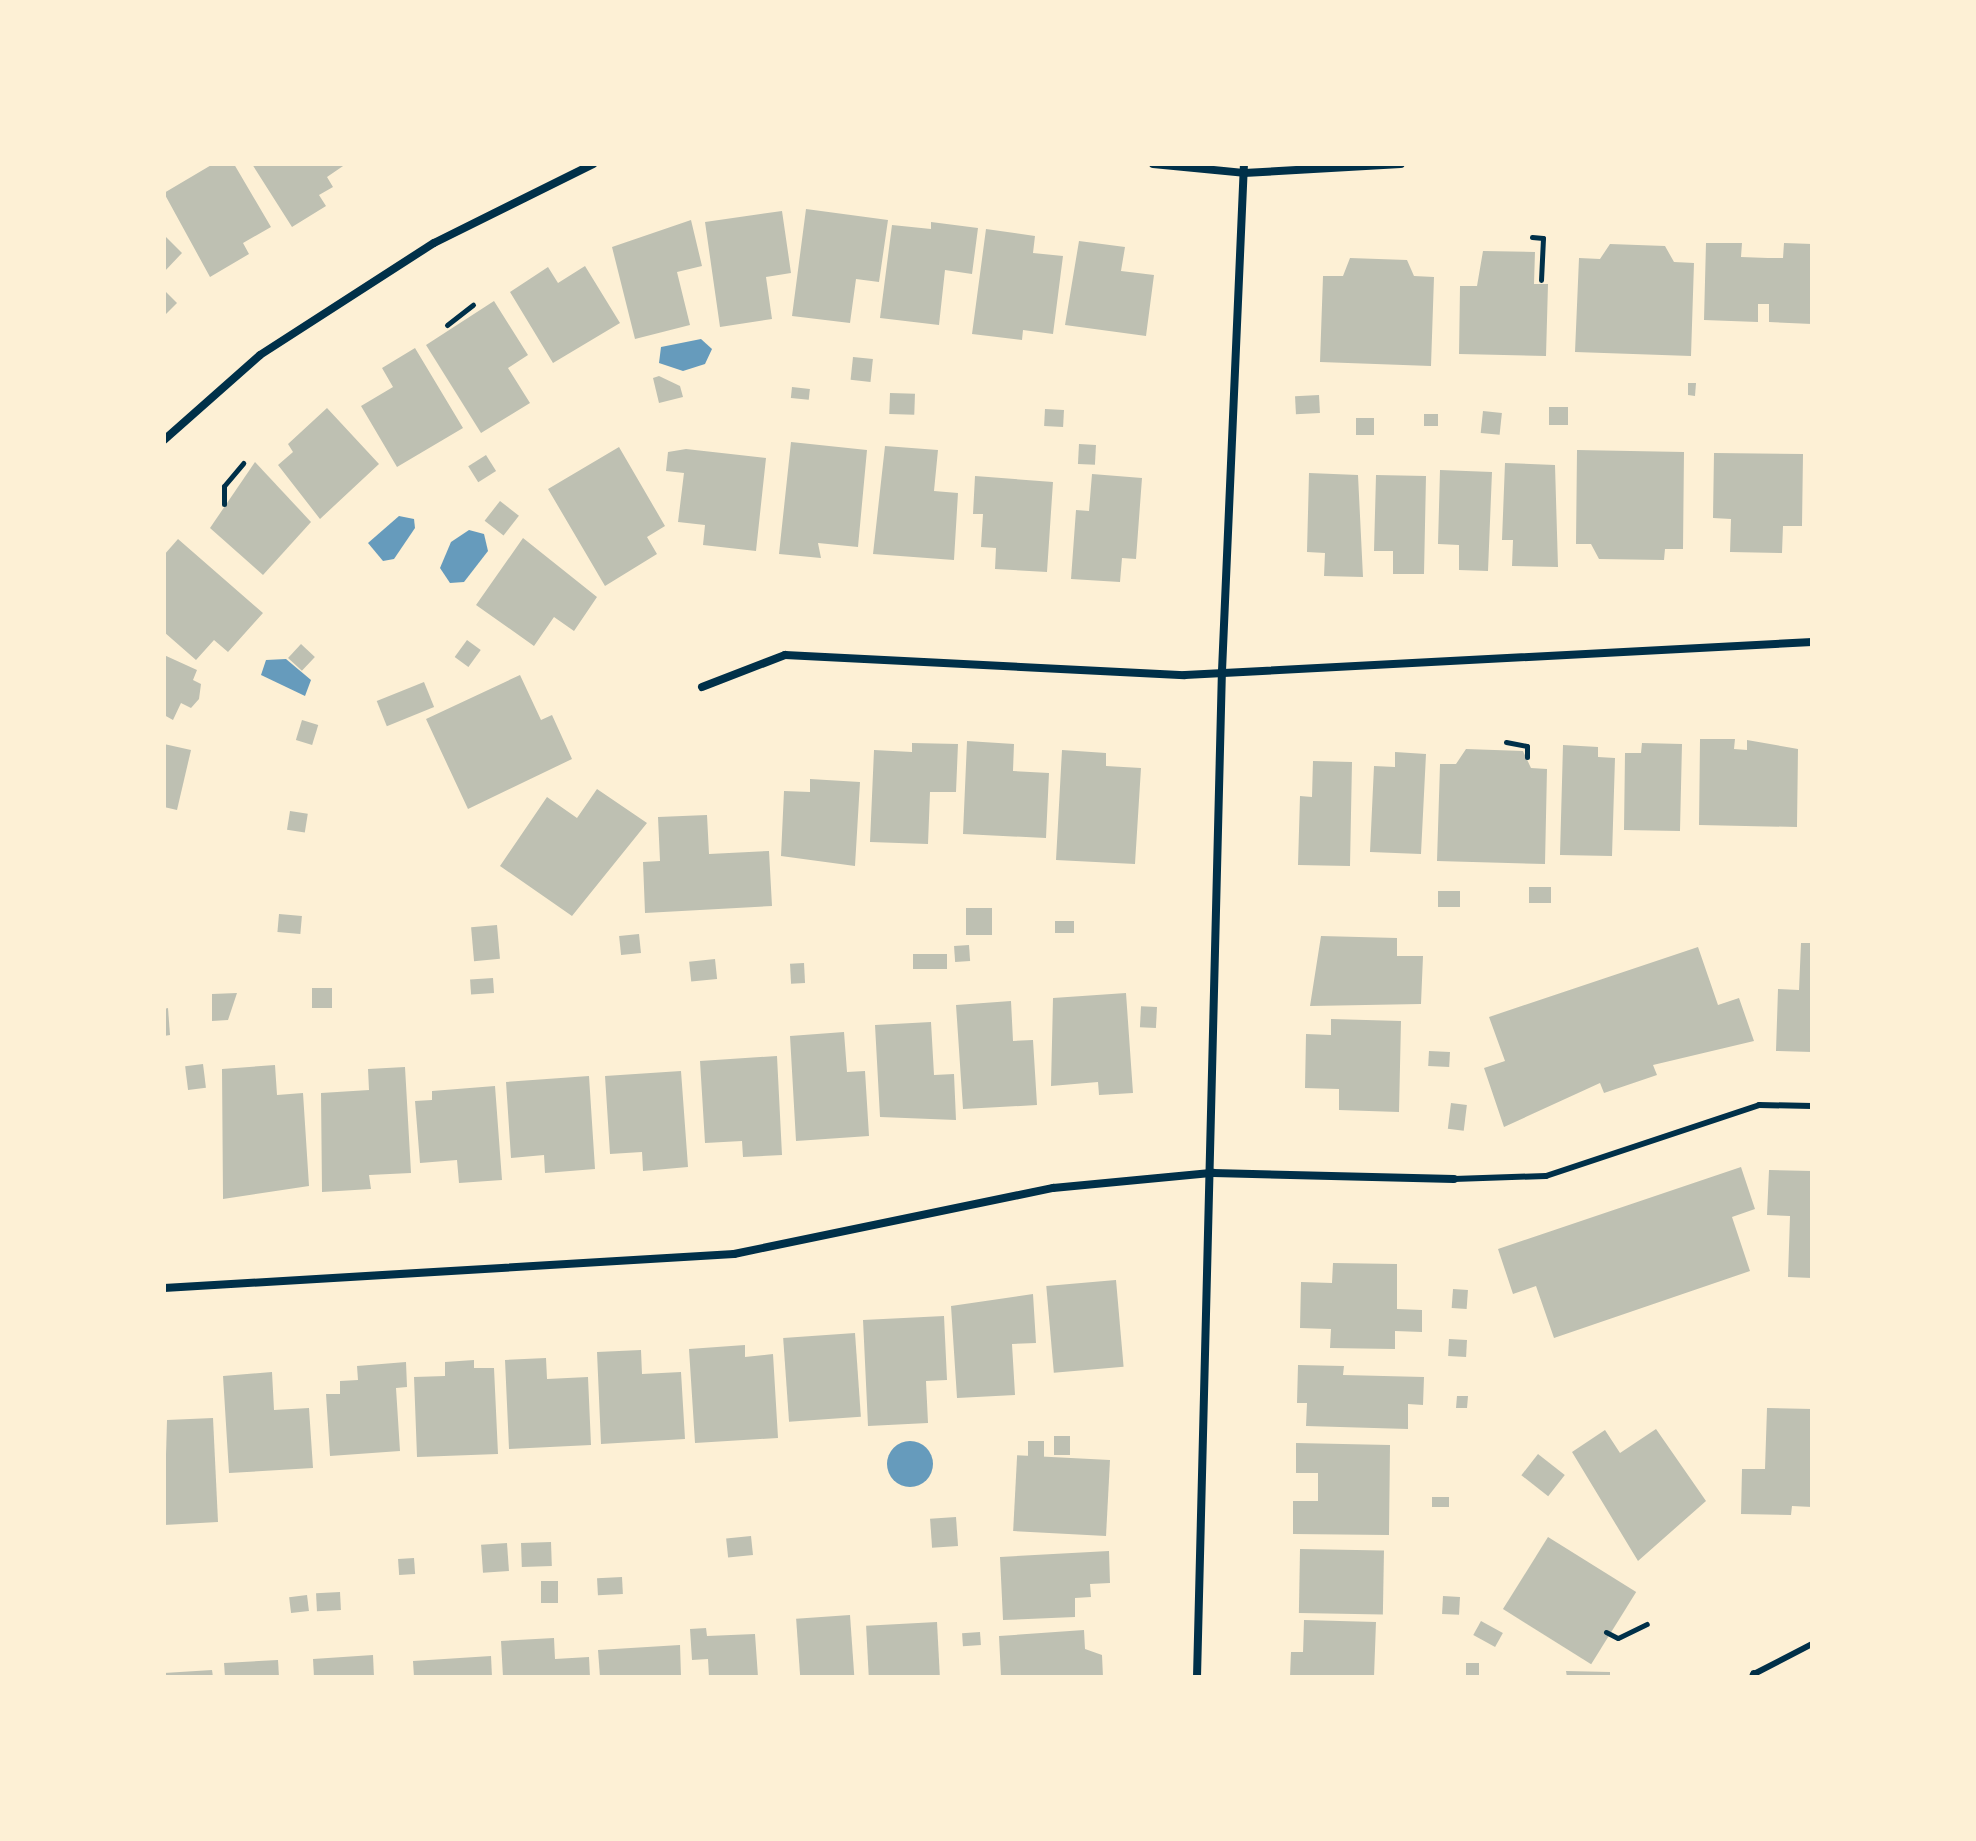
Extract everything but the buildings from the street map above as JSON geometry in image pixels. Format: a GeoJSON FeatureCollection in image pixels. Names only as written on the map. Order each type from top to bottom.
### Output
{"type":"FeatureCollection","features":[{"type":"Feature","properties":{"kind":"street"},"geometry":{"type":"LineString","coordinates":[[164,440],[260,355],[434,243],[593,164]]}},
{"type":"Feature","properties":{"kind":"street"},"geometry":{"type":"LineString","coordinates":[[1153,164],[1244,169],[1401,164]]}},
{"type":"Feature","properties":{"kind":"street"},"geometry":{"type":"LineString","coordinates":[[1197,1677],[1213,1173],[1222,671],[1244,169]]}},
{"type":"Feature","properties":{"kind":"street"},"geometry":{"type":"LineString","coordinates":[[702,687],[785,655],[1222,671],[1812,642]]}},
{"type":"Feature","properties":{"kind":"street"},"geometry":{"type":"LineString","coordinates":[[164,1288],[734,1254],[1053,1188],[1213,1173],[1454,1179]]}},
{"type":"Feature","properties":{"kind":"lane"},"geometry":{"type":"LineString","coordinates":[[1454,1179],[1546,1176],[1759,1105],[1812,1106]]}},
{"type":"Feature","properties":{"kind":"lane"},"geometry":{"type":"LineString","coordinates":[[1753,1675],[1812,1644]]}},
{"type":"Feature","properties":{"kind":"path"},"geometry":{"type":"LineString","coordinates":[[1532,237],[1543,238],[1541,280]]}},
{"type":"Feature","properties":{"kind":"path"},"geometry":{"type":"LineString","coordinates":[[447,325],[473,305]]}},
{"type":"Feature","properties":{"kind":"path"},"geometry":{"type":"LineString","coordinates":[[224,504],[224,486],[243,463]]}},
{"type":"Feature","properties":{"kind":"path"},"geometry":{"type":"LineString","coordinates":[[1506,742],[1527,746],[1527,757]]}},
{"type":"Feature","properties":{"kind":"path"},"geometry":{"type":"LineString","coordinates":[[1606,1632],[1618,1638],[1647,1624]]}},
{"type":"Feature","properties":{"kind":"water"},"geometry":{"type":"Polygon","coordinates":[[[701,339],[712,349],[705,364],[683,371],[659,363],[661,347],[701,339]]]}},
{"type":"Feature","properties":{"kind":"water"},"geometry":{"type":"Polygon","coordinates":[[[399,516],[414,519],[415,528],[394,559],[383,561],[368,543],[399,516]]]}},
{"type":"Feature","properties":{"kind":"water"},"geometry":{"type":"Polygon","coordinates":[[[469,530],[484,534],[488,551],[464,582],[450,583],[440,568],[451,542],[469,530]]]}},
{"type":"Feature","properties":{"kind":"water"},"geometry":{"type":"Polygon","coordinates":[[[286,659],[311,680],[305,696],[261,675],[266,660],[286,659]]]}},
{"type":"Feature","properties":{"kind":"water"},"geometry":{"type":"Polygon","coordinates":[[[910,1441],[926,1448],[933,1464],[926,1480],[910,1487],[894,1480],[887,1464],[894,1448],[910,1441]]]}}]}
